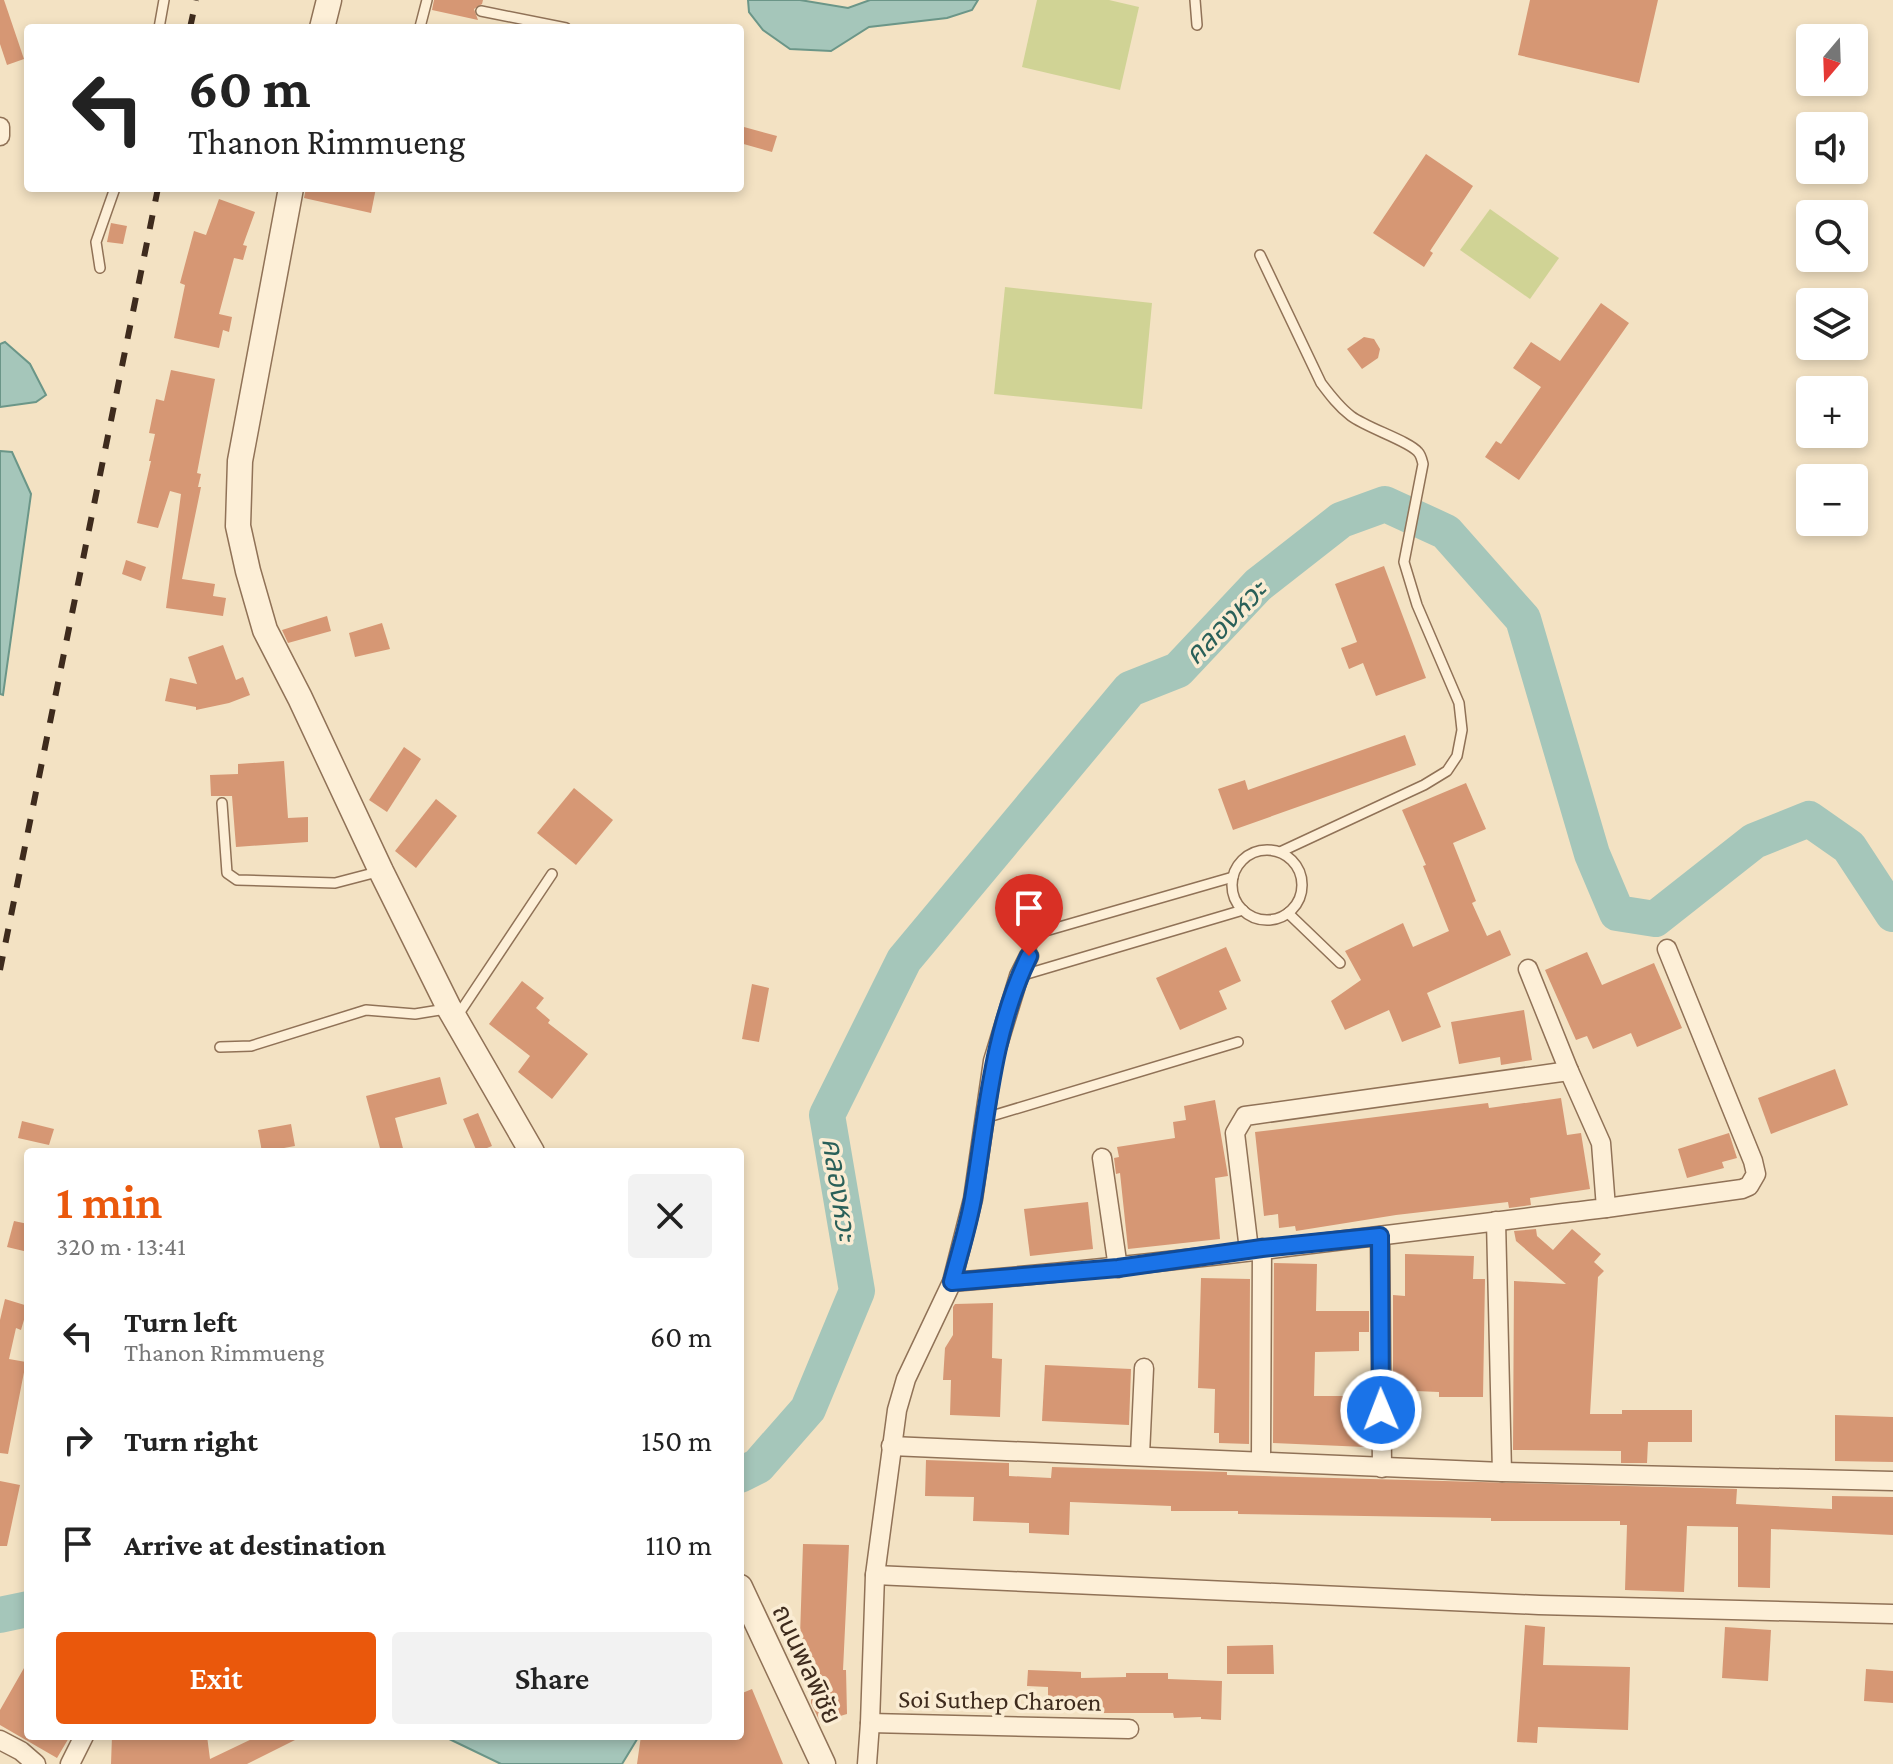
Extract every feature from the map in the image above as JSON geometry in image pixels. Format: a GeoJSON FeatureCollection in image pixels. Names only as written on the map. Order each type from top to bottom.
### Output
{"type":"FeatureCollection","features":[{"type":"Feature","properties":{"kind":"street"},"geometry":{"type":"LineString","coordinates":[[323,24],[329,0]]}},
{"type":"Feature","properties":{"kind":"street"},"geometry":{"type":"LineString","coordinates":[[0,127],[0,136]]}},
{"type":"Feature","properties":{"kind":"street"},"geometry":{"type":"LineString","coordinates":[[290,192],[240,461],[238,526],[248,571],[265,630],[381,871],[452,1014],[530,1148]]}},
{"type":"Feature","properties":{"kind":"street"},"geometry":{"type":"LineString","coordinates":[[952,1282],[1118,1268],[1606,1208],[1749,1186],[1756,1174],[1748,1147],[1667,949]]}},
{"type":"Feature","properties":{"kind":"street"},"geometry":{"type":"LineString","coordinates":[[867,1764],[875,1575],[897,1410],[906,1379],[952,1282],[973,1199],[993,1061],[1019,976],[1029,956]]}},
{"type":"Feature","properties":{"kind":"street"},"geometry":{"type":"LineString","coordinates":[[1528,969],[1601,1143],[1606,1208]]}},
{"type":"Feature","properties":{"kind":"street"},"geometry":{"type":"LineString","coordinates":[[1261,1461],[1256,1249],[1235,1133],[1245,1116],[1569,1071]]}},
{"type":"Feature","properties":{"kind":"street"},"geometry":{"type":"LineString","coordinates":[[1102,1158],[1118,1268]]}},
{"type":"Feature","properties":{"kind":"street"},"geometry":{"type":"LineString","coordinates":[[1496,1221],[1502,1472]]}},
{"type":"Feature","properties":{"kind":"street"},"geometry":{"type":"LineString","coordinates":[[1380,1236],[1382,1468]]}},
{"type":"Feature","properties":{"kind":"street"},"geometry":{"type":"LineString","coordinates":[[1140,1455],[1144,1368]]}},
{"type":"Feature","properties":{"kind":"street"},"geometry":{"type":"LineString","coordinates":[[891,1446],[1382,1468],[1893,1481]]}},
{"type":"Feature","properties":{"kind":"street"},"geometry":{"type":"LineString","coordinates":[[875,1575],[1523,1605],[1893,1614]]}},
{"type":"Feature","properties":{"kind":"street","name":"ถนนพลพิชัย"},"geometry":{"type":"LineString","coordinates":[[744,1596],[823,1764]]}},
{"type":"Feature","properties":{"kind":"street","name":"Soi Suthep Charoen"},"geometry":{"type":"LineString","coordinates":[[870,1723],[1129,1729]]}},
{"type":"Feature","properties":{"kind":"street"},"geometry":{"type":"LineString","coordinates":[[0,1740],[21,1751],[36,1764]]}},
{"type":"Feature","properties":{"kind":"street"},"geometry":{"type":"LineString","coordinates":[[70,1764],[82,1740]]}},
{"type":"Feature","properties":{"kind":"lane"},"geometry":{"type":"LineString","coordinates":[[160,24],[164,0]]}},
{"type":"Feature","properties":{"kind":"lane"},"geometry":{"type":"LineString","coordinates":[[421,24],[427,0]]}},
{"type":"Feature","properties":{"kind":"lane"},"geometry":{"type":"LineString","coordinates":[[1195,0],[1197,25]]}},
{"type":"Feature","properties":{"kind":"lane"},"geometry":{"type":"LineString","coordinates":[[481,11],[546,24]]}},
{"type":"Feature","properties":{"kind":"lane"},"geometry":{"type":"LineString","coordinates":[[100,268],[96,242],[114,192]]}},
{"type":"Feature","properties":{"kind":"lane"},"geometry":{"type":"LineString","coordinates":[[1260,255],[1321,383],[1335,402],[1379,433],[1420,453],[1423,464],[1404,562],[1417,605],[1459,703],[1462,730],[1457,756],[1447,771],[1424,785],[1280,852],[1256,851],[1237,866],[1232,888],[1243,910],[1264,920],[1277,919],[1288,913],[1296,906],[1303,886],[1297,865],[1280,852]]}},
{"type":"Feature","properties":{"kind":"lane"},"geometry":{"type":"LineString","coordinates":[[222,803],[227,873],[237,880],[335,883],[381,871]]}},
{"type":"Feature","properties":{"kind":"lane"},"geometry":{"type":"LineString","coordinates":[[220,1047],[251,1046],[366,1010],[452,1014],[552,874]]}},
{"type":"Feature","properties":{"kind":"lane"},"geometry":{"type":"LineString","coordinates":[[1029,956],[1035,934],[1233,877]]}},
{"type":"Feature","properties":{"kind":"lane"},"geometry":{"type":"LineString","coordinates":[[1019,976],[1243,910]]}},
{"type":"Feature","properties":{"kind":"lane"},"geometry":{"type":"LineString","coordinates":[[1288,913],[1340,963]]}},
{"type":"Feature","properties":{"kind":"lane"},"geometry":{"type":"LineString","coordinates":[[984,1118],[1238,1042]]}},
{"type":"Feature","properties":{"kind":"green space"},"geometry":{"type":"Polygon","coordinates":[[[1037,0],[1109,0],[1139,7],[1120,90],[1022,67],[1037,0]]]}},
{"type":"Feature","properties":{"kind":"green space"},"geometry":{"type":"Polygon","coordinates":[[[1490,209],[1559,258],[1530,299],[1460,250],[1490,209]]]}},
{"type":"Feature","properties":{"kind":"green space"},"geometry":{"type":"Polygon","coordinates":[[[1005,287],[1152,303],[1142,409],[994,394],[1005,287]]]}},
{"type":"Feature","properties":{"kind":"water"},"geometry":{"type":"Polygon","coordinates":[[[748,0],[800,0],[848,8],[870,0],[978,0],[972,10],[947,18],[869,27],[831,51],[790,49],[763,30],[749,12],[748,0]]]}},
{"type":"Feature","properties":{"kind":"water"},"geometry":{"type":"Polygon","coordinates":[[[5,342],[30,364],[46,395],[36,402],[0,407],[0,344],[5,342]]]}},
{"type":"Feature","properties":{"kind":"water"},"geometry":{"type":"Polygon","coordinates":[[[0,451],[12,452],[31,494],[3,695],[0,694],[0,451]]]}},
{"type":"Feature","properties":{"kind":"water"},"geometry":{"type":"Polygon","coordinates":[[[451,1740],[637,1740],[622,1764],[501,1764],[451,1740]]]}},
{"type":"Feature","properties":{"kind":"building"},"geometry":{"type":"Polygon","coordinates":[[[0,0],[4,0],[24,59],[7,65],[0,44],[0,0]]]}},
{"type":"Feature","properties":{"kind":"building"},"geometry":{"type":"Polygon","coordinates":[[[434,0],[483,0],[474,9],[478,20],[432,10],[434,0]]]}},
{"type":"Feature","properties":{"kind":"building"},"geometry":{"type":"Polygon","coordinates":[[[1530,0],[1658,0],[1639,83],[1518,55],[1530,0]]]}},
{"type":"Feature","properties":{"kind":"building"},"geometry":{"type":"Polygon","coordinates":[[[744,127],[777,136],[772,152],[744,144],[744,127]]]}},
{"type":"Feature","properties":{"kind":"building"},"geometry":{"type":"Polygon","coordinates":[[[1426,154],[1473,186],[1430,251],[1433,253],[1424,267],[1373,233],[1426,154]]]}},
{"type":"Feature","properties":{"kind":"building"},"geometry":{"type":"Polygon","coordinates":[[[305,192],[375,192],[371,213],[304,198],[305,192]]]}},
{"type":"Feature","properties":{"kind":"building"},"geometry":{"type":"Polygon","coordinates":[[[219,199],[255,212],[243,245],[247,246],[243,260],[234,258],[219,314],[232,317],[229,332],[223,330],[219,348],[174,338],[185,285],[180,283],[194,231],[206,235],[219,199]]]}},
{"type":"Feature","properties":{"kind":"building"},"geometry":{"type":"Polygon","coordinates":[[[111,223],[127,226],[123,244],[107,242],[111,223]]]}},
{"type":"Feature","properties":{"kind":"building"},"geometry":{"type":"Polygon","coordinates":[[[1601,303],[1629,323],[1519,480],[1485,457],[1496,441],[1501,444],[1541,387],[1513,368],[1531,342],[1560,361],[1601,303]]]}},
{"type":"Feature","properties":{"kind":"building"},"geometry":{"type":"Polygon","coordinates":[[[1364,337],[1374,339],[1380,349],[1378,358],[1362,369],[1347,349],[1364,337]]]}},
{"type":"Feature","properties":{"kind":"building"},"geometry":{"type":"Polygon","coordinates":[[[171,370],[215,379],[197,473],[201,474],[198,487],[201,487],[182,579],[215,584],[213,596],[226,598],[223,616],[166,608],[181,494],[170,491],[158,528],[137,523],[151,461],[155,434],[149,433],[156,399],[164,401],[171,370]]]}},
{"type":"Feature","properties":{"kind":"building"},"geometry":{"type":"Polygon","coordinates":[[[126,560],[146,567],[141,581],[122,574],[126,560]]]}},
{"type":"Feature","properties":{"kind":"building"},"geometry":{"type":"Polygon","coordinates":[[[1384,566],[1426,678],[1376,696],[1363,663],[1349,669],[1341,648],[1357,642],[1335,584],[1384,566]]]}},
{"type":"Feature","properties":{"kind":"building"},"geometry":{"type":"Polygon","coordinates":[[[327,616],[331,631],[288,643],[282,630],[327,616]]]}},
{"type":"Feature","properties":{"kind":"building"},"geometry":{"type":"Polygon","coordinates":[[[382,623],[390,649],[355,657],[349,633],[382,623]]]}},
{"type":"Feature","properties":{"kind":"building"},"geometry":{"type":"Polygon","coordinates":[[[223,645],[236,680],[243,677],[250,695],[196,710],[196,707],[165,701],[170,678],[197,684],[188,657],[223,645]]]}},
{"type":"Feature","properties":{"kind":"building"},"geometry":{"type":"Polygon","coordinates":[[[1405,735],[1416,765],[1233,830],[1218,789],[1245,780],[1248,790],[1405,735]]]}},
{"type":"Feature","properties":{"kind":"building"},"geometry":{"type":"Polygon","coordinates":[[[404,747],[421,759],[387,812],[369,800],[404,747]]]}},
{"type":"Feature","properties":{"kind":"building"},"geometry":{"type":"Polygon","coordinates":[[[284,761],[288,818],[308,817],[308,842],[236,847],[232,796],[211,796],[210,775],[238,774],[238,764],[284,761]]]}},
{"type":"Feature","properties":{"kind":"building"},"geometry":{"type":"Polygon","coordinates":[[[1466,783],[1486,829],[1453,843],[1476,901],[1472,903],[1487,936],[1500,930],[1511,955],[1427,993],[1441,1027],[1402,1042],[1389,1010],[1345,1030],[1331,1001],[1361,980],[1345,951],[1403,923],[1413,947],[1449,931],[1423,866],[1426,865],[1402,810],[1466,783]]]}},
{"type":"Feature","properties":{"kind":"building"},"geometry":{"type":"Polygon","coordinates":[[[574,788],[613,820],[576,865],[537,833],[574,788]]]}},
{"type":"Feature","properties":{"kind":"building"},"geometry":{"type":"Polygon","coordinates":[[[436,799],[457,816],[416,868],[395,851],[436,799]]]}},
{"type":"Feature","properties":{"kind":"building"},"geometry":{"type":"Polygon","coordinates":[[[1226,947],[1241,981],[1219,991],[1227,1009],[1180,1030],[1156,978],[1226,947]]]}},
{"type":"Feature","properties":{"kind":"building"},"geometry":{"type":"Polygon","coordinates":[[[1587,952],[1602,985],[1654,963],[1682,1028],[1637,1047],[1631,1033],[1593,1049],[1587,1036],[1576,1040],[1545,970],[1587,952]]]}},
{"type":"Feature","properties":{"kind":"building"},"geometry":{"type":"Polygon","coordinates":[[[522,981],[544,998],[536,1008],[550,1020],[548,1023],[588,1054],[552,1099],[518,1072],[530,1056],[489,1024],[522,981]]]}},
{"type":"Feature","properties":{"kind":"building"},"geometry":{"type":"Polygon","coordinates":[[[752,984],[769,988],[759,1042],[742,1039],[752,984]]]}},
{"type":"Feature","properties":{"kind":"building"},"geometry":{"type":"Polygon","coordinates":[[[1524,1010],[1532,1060],[1501,1065],[1500,1057],[1459,1064],[1451,1022],[1524,1010]]]}},
{"type":"Feature","properties":{"kind":"building"},"geometry":{"type":"Polygon","coordinates":[[[1835,1069],[1848,1105],[1771,1134],[1758,1098],[1835,1069]]]}},
{"type":"Feature","properties":{"kind":"building"},"geometry":{"type":"Polygon","coordinates":[[[440,1077],[447,1104],[395,1118],[403,1148],[380,1148],[366,1096],[440,1077]]]}},
{"type":"Feature","properties":{"kind":"building"},"geometry":{"type":"Polygon","coordinates":[[[1561,1098],[1567,1135],[1581,1133],[1590,1189],[1530,1198],[1531,1205],[1509,1208],[1508,1202],[1296,1231],[1295,1226],[1279,1228],[1278,1214],[1264,1216],[1255,1132],[1488,1103],[1489,1108],[1561,1098]]]}},
{"type":"Feature","properties":{"kind":"building"},"geometry":{"type":"Polygon","coordinates":[[[1215,1100],[1228,1176],[1215,1178],[1220,1239],[1128,1249],[1120,1173],[1116,1174],[1114,1158],[1119,1157],[1117,1147],[1175,1138],[1173,1122],[1186,1120],[1184,1106],[1215,1100]]]}},
{"type":"Feature","properties":{"kind":"building"},"geometry":{"type":"Polygon","coordinates":[[[478,1113],[492,1146],[475,1148],[463,1119],[478,1113]]]}},
{"type":"Feature","properties":{"kind":"building"},"geometry":{"type":"Polygon","coordinates":[[[22,1121],[54,1129],[49,1145],[18,1138],[22,1121]]]}},
{"type":"Feature","properties":{"kind":"building"},"geometry":{"type":"Polygon","coordinates":[[[291,1124],[295,1146],[261,1148],[258,1130],[291,1124]]]}},
{"type":"Feature","properties":{"kind":"building"},"geometry":{"type":"Polygon","coordinates":[[[1729,1133],[1737,1158],[1722,1162],[1724,1168],[1687,1178],[1678,1149],[1729,1133]]]}},
{"type":"Feature","properties":{"kind":"building"},"geometry":{"type":"Polygon","coordinates":[[[1088,1202],[1093,1249],[1030,1256],[1024,1209],[1088,1202]]]}},
{"type":"Feature","properties":{"kind":"building"},"geometry":{"type":"Polygon","coordinates":[[[14,1221],[24,1223],[24,1251],[7,1247],[14,1221]]]}},
{"type":"Feature","properties":{"kind":"building"},"geometry":{"type":"Polygon","coordinates":[[[1536,1229],[1537,1236],[1553,1250],[1572,1229],[1601,1254],[1594,1262],[1604,1271],[1598,1277],[1590,1414],[1622,1414],[1622,1410],[1692,1410],[1692,1442],[1648,1442],[1647,1463],[1621,1463],[1621,1451],[1513,1450],[1514,1281],[1566,1284],[1516,1241],[1514,1231],[1536,1229]]]}},
{"type":"Feature","properties":{"kind":"building"},"geometry":{"type":"Polygon","coordinates":[[[1405,1254],[1474,1256],[1473,1279],[1485,1279],[1483,1397],[1439,1397],[1439,1392],[1393,1390],[1393,1295],[1405,1296],[1405,1254]]]}},
{"type":"Feature","properties":{"kind":"building"},"geometry":{"type":"Polygon","coordinates":[[[1274,1263],[1317,1264],[1316,1311],[1369,1311],[1369,1332],[1359,1332],[1359,1351],[1315,1352],[1314,1396],[1366,1396],[1365,1447],[1273,1443],[1274,1263]]]}},
{"type":"Feature","properties":{"kind":"building"},"geometry":{"type":"Polygon","coordinates":[[[1201,1278],[1250,1279],[1249,1444],[1219,1443],[1219,1433],[1214,1433],[1215,1389],[1198,1388],[1201,1278]]]}},
{"type":"Feature","properties":{"kind":"building"},"geometry":{"type":"Polygon","coordinates":[[[5,1299],[24,1305],[24,1320],[21,1330],[16,1328],[9,1359],[24,1362],[24,1372],[8,1454],[0,1453],[0,1320],[5,1299]]]}},
{"type":"Feature","properties":{"kind":"building"},"geometry":{"type":"Polygon","coordinates":[[[993,1303],[992,1358],[1002,1359],[1000,1417],[950,1415],[951,1380],[943,1380],[945,1348],[953,1335],[953,1307],[955,1304],[993,1303]]]}},
{"type":"Feature","properties":{"kind":"building"},"geometry":{"type":"Polygon","coordinates":[[[1045,1365],[1131,1369],[1129,1425],[1042,1421],[1045,1365]]]}},
{"type":"Feature","properties":{"kind":"building"},"geometry":{"type":"Polygon","coordinates":[[[1835,1415],[1893,1417],[1893,1462],[1835,1461],[1835,1415]]]}},
{"type":"Feature","properties":{"kind":"building"},"geometry":{"type":"Polygon","coordinates":[[[926,1460],[1009,1463],[1009,1476],[1051,1478],[1052,1467],[1737,1489],[1736,1504],[1832,1509],[1832,1496],[1893,1497],[1893,1535],[1771,1529],[1770,1588],[1738,1587],[1738,1527],[1687,1526],[1684,1592],[1625,1590],[1627,1525],[1620,1525],[1620,1521],[1238,1514],[1238,1511],[1171,1511],[1171,1506],[1070,1502],[1069,1535],[1029,1533],[1029,1523],[973,1521],[974,1497],[925,1496],[926,1460]]]}},
{"type":"Feature","properties":{"kind":"building"},"geometry":{"type":"Polygon","coordinates":[[[0,1481],[20,1485],[7,1546],[0,1546],[0,1481]]]}},
{"type":"Feature","properties":{"kind":"building"},"geometry":{"type":"Polygon","coordinates":[[[803,1544],[849,1545],[843,1670],[846,1670],[847,1714],[820,1722],[811,1703],[811,1667],[799,1667],[803,1544]]]}},
{"type":"Feature","properties":{"kind":"building"},"geometry":{"type":"Polygon","coordinates":[[[1525,1625],[1545,1627],[1543,1665],[1630,1667],[1628,1730],[1538,1727],[1537,1743],[1517,1742],[1525,1625]]]}},
{"type":"Feature","properties":{"kind":"building"},"geometry":{"type":"Polygon","coordinates":[[[1725,1627],[1771,1630],[1768,1681],[1722,1678],[1725,1627]]]}},
{"type":"Feature","properties":{"kind":"building"},"geometry":{"type":"Polygon","coordinates":[[[1273,1645],[1274,1674],[1227,1674],[1227,1646],[1273,1645]]]}},
{"type":"Feature","properties":{"kind":"building"},"geometry":{"type":"Polygon","coordinates":[[[24,1668],[24,1739],[0,1725],[0,1710],[24,1668]]]}},
{"type":"Feature","properties":{"kind":"building"},"geometry":{"type":"Polygon","coordinates":[[[1866,1669],[1893,1671],[1893,1703],[1864,1701],[1866,1669]]]}},
{"type":"Feature","properties":{"kind":"building"},"geometry":{"type":"Polygon","coordinates":[[[1028,1670],[1081,1672],[1081,1678],[1126,1677],[1126,1673],[1168,1673],[1168,1679],[1222,1681],[1221,1720],[1174,1718],[1173,1713],[1091,1713],[1091,1709],[1068,1708],[1068,1697],[1048,1697],[1048,1687],[1027,1686],[1028,1670]]]}},
{"type":"Feature","properties":{"kind":"building"},"geometry":{"type":"Polygon","coordinates":[[[752,1689],[783,1764],[637,1764],[640,1740],[744,1740],[744,1692],[752,1689]]]}},
{"type":"Feature","properties":{"kind":"building"},"geometry":{"type":"Polygon","coordinates":[[[26,1740],[68,1740],[57,1758],[26,1740]]]}},
{"type":"Feature","properties":{"kind":"building"},"geometry":{"type":"Polygon","coordinates":[[[112,1740],[208,1740],[210,1759],[250,1740],[295,1740],[247,1764],[111,1764],[112,1740]]]}},
{"type":"Feature","properties":{"kind":"waterway","name":"คลองหวะ"},"geometry":{"type":"LineString","coordinates":[[744,1473],[758,1466],[808,1409],[857,1291],[827,1115],[904,960],[1130,689],[1178,670],[1258,585],[1341,520],[1385,504],[1446,532],[1523,619],[1592,854],[1617,913],[1655,919],[1754,841],[1809,819],[1849,847],[1893,914]]}},
{"type":"Feature","properties":{"kind":"waterway","name":"คลองหวะ"},"geometry":{"type":"LineString","coordinates":[[0,1615],[24,1610]]}},
{"type":"Feature","properties":{"kind":"railway"},"geometry":{"type":"LineString","coordinates":[[191,24],[196,0]]}},
{"type":"Feature","properties":{"kind":"railway"},"geometry":{"type":"LineString","coordinates":[[0,970],[157,192]]}},
{"type":"Feature","properties":{"kind":"route"},"geometry":{"type":"LineString","coordinates":[[1029,956],[1019,976],[993,1061],[973,1199],[952,1282],[1118,1268],[1380,1236],[1381,1410]]}}]}
